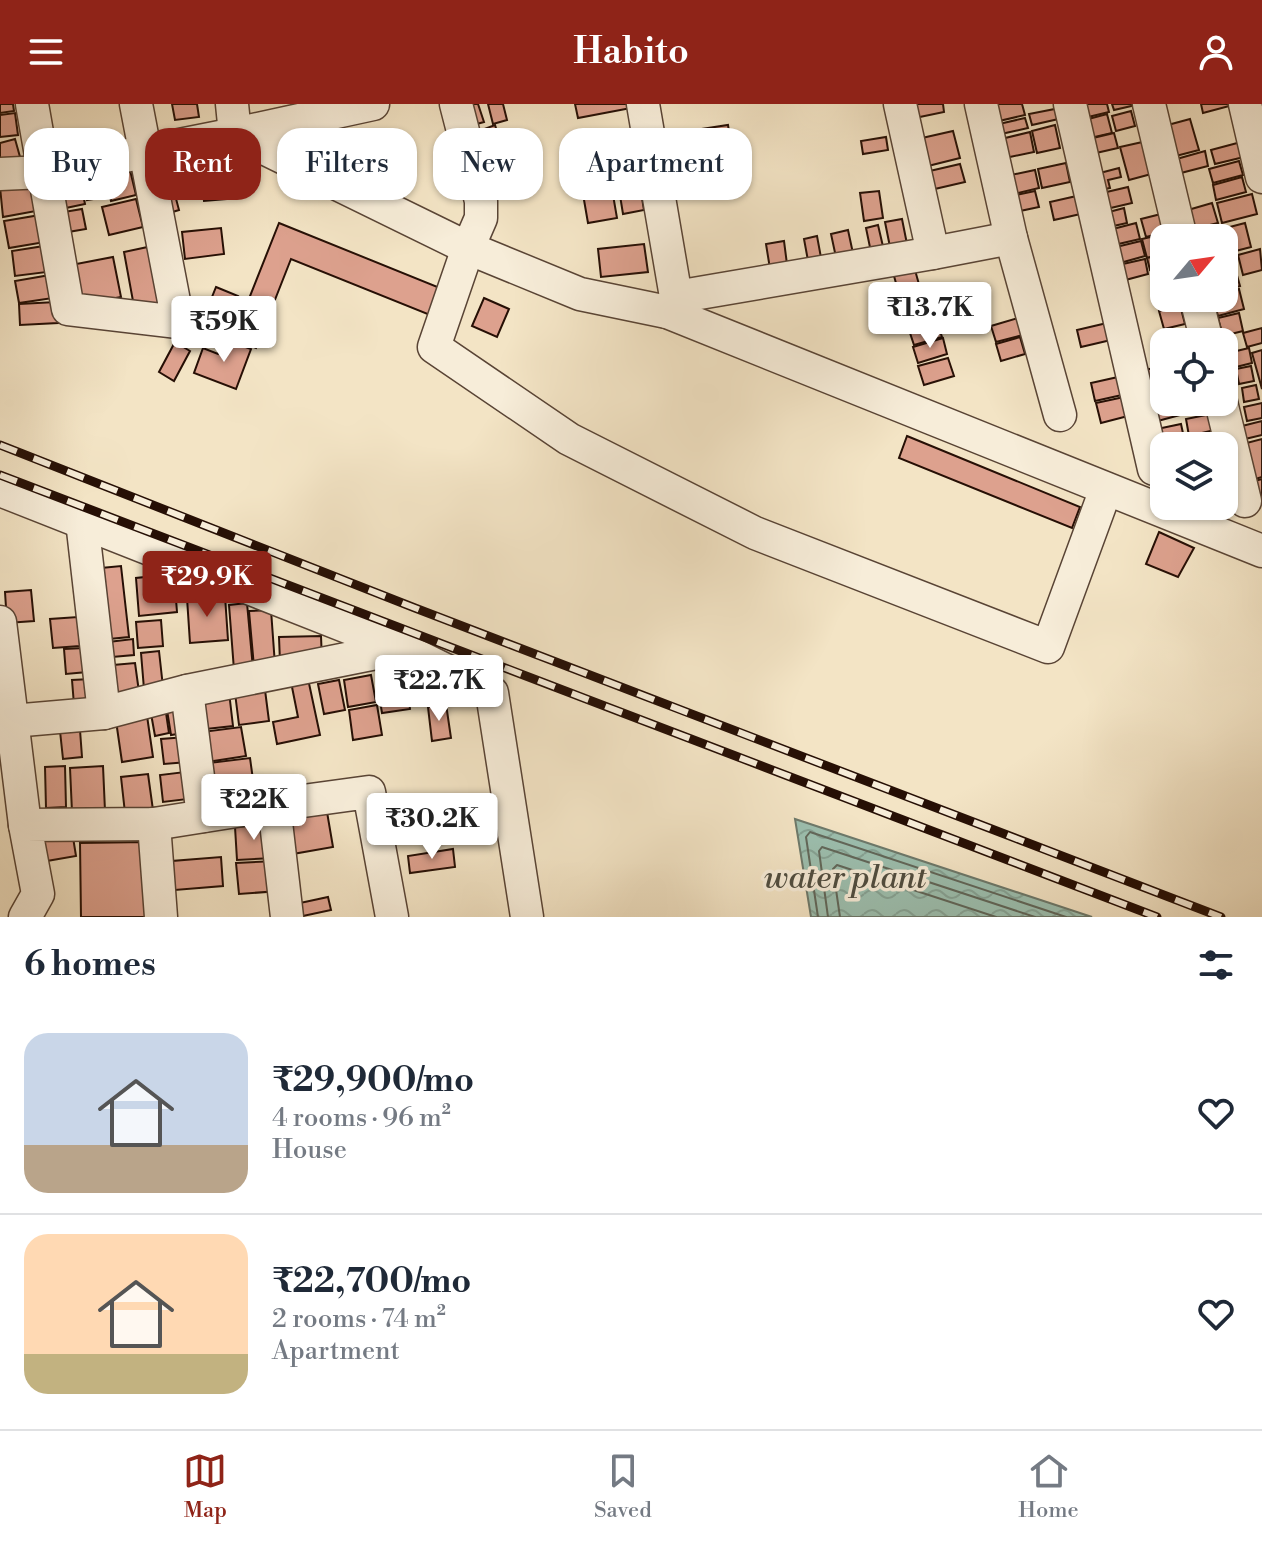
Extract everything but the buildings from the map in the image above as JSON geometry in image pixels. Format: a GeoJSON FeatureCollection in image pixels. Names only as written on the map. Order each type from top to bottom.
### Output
{"type":"FeatureCollection","features":[{"type":"Feature","properties":{"kind":"street"},"geometry":{"type":"LineString","coordinates":[[32,104],[36,128]]}},
{"type":"Feature","properties":{"kind":"street"},"geometry":{"type":"LineString","coordinates":[[129,156],[145,153],[136,104]]}},
{"type":"Feature","properties":{"kind":"street"},"geometry":{"type":"LineString","coordinates":[[210,128],[233,119],[373,104]]}},
{"type":"Feature","properties":{"kind":"street"},"geometry":{"type":"LineString","coordinates":[[456,104],[481,201],[481,218],[434,347],[569,439],[755,533],[1048,647],[1106,489]]}},
{"type":"Feature","properties":{"kind":"street"},"geometry":{"type":"LineString","coordinates":[[643,104],[671,304]]}},
{"type":"Feature","properties":{"kind":"street"},"geometry":{"type":"LineString","coordinates":[[900,104],[933,253]]}},
{"type":"Feature","properties":{"kind":"street"},"geometry":{"type":"LineString","coordinates":[[981,104],[1011,238],[1060,415]]}},
{"type":"Feature","properties":{"kind":"street"},"geometry":{"type":"LineString","coordinates":[[1070,104],[1150,452]]}},
{"type":"Feature","properties":{"kind":"street"},"geometry":{"type":"LineString","coordinates":[[1149,104],[1178,224]]}},
{"type":"Feature","properties":{"kind":"street"},"geometry":{"type":"LineString","coordinates":[[1252,112],[1262,177]]}},
{"type":"Feature","properties":{"kind":"street"},"geometry":{"type":"LineString","coordinates":[[233,119],[468,248],[580,294],[671,304],[1106,489],[1262,551]]}},
{"type":"Feature","properties":{"kind":"street"},"geometry":{"type":"LineString","coordinates":[[0,174],[24,173]]}},
{"type":"Feature","properties":{"kind":"street"},"geometry":{"type":"LineString","coordinates":[[49,200],[68,309],[178,322],[154,200]]}},
{"type":"Feature","properties":{"kind":"street"},"geometry":{"type":"LineString","coordinates":[[671,304],[1011,238]]}},
{"type":"Feature","properties":{"kind":"street"},"geometry":{"type":"LineString","coordinates":[[1224,416],[1245,501]]}},
{"type":"Feature","properties":{"kind":"street"},"geometry":{"type":"LineString","coordinates":[[0,490],[401,648],[492,693],[527,917]]}},
{"type":"Feature","properties":{"kind":"street"},"geometry":{"type":"LineString","coordinates":[[82,521],[104,713]]}},
{"type":"Feature","properties":{"kind":"street"},"geometry":{"type":"LineString","coordinates":[[0,622],[25,825],[38,894],[25,917]]}},
{"type":"Feature","properties":{"kind":"street"},"geometry":{"type":"LineString","coordinates":[[12,721],[104,713],[187,691],[401,648]]}},
{"type":"Feature","properties":{"kind":"street"},"geometry":{"type":"LineString","coordinates":[[187,691],[203,816]]}},
{"type":"Feature","properties":{"kind":"street"},"geometry":{"type":"LineString","coordinates":[[25,825],[154,824],[369,792],[392,917]]}},
{"type":"Feature","properties":{"kind":"street"},"geometry":{"type":"LineString","coordinates":[[274,805],[287,917]]}},
{"type":"Feature","properties":{"kind":"street"},"geometry":{"type":"LineString","coordinates":[[154,824],[161,917]]}},
{"type":"Feature","properties":{"kind":"water","name":"water plant"},"geometry":{"type":"Polygon","coordinates":[[[795,819],[1092,917],[811,917],[795,819]]]}},
{"type":"Feature","properties":{"kind":"railway"},"geometry":{"type":"LineString","coordinates":[[0,445],[415,608],[1221,917]]}},
{"type":"Feature","properties":{"kind":"railway"},"geometry":{"type":"LineString","coordinates":[[0,475],[1157,917]]}}]}
